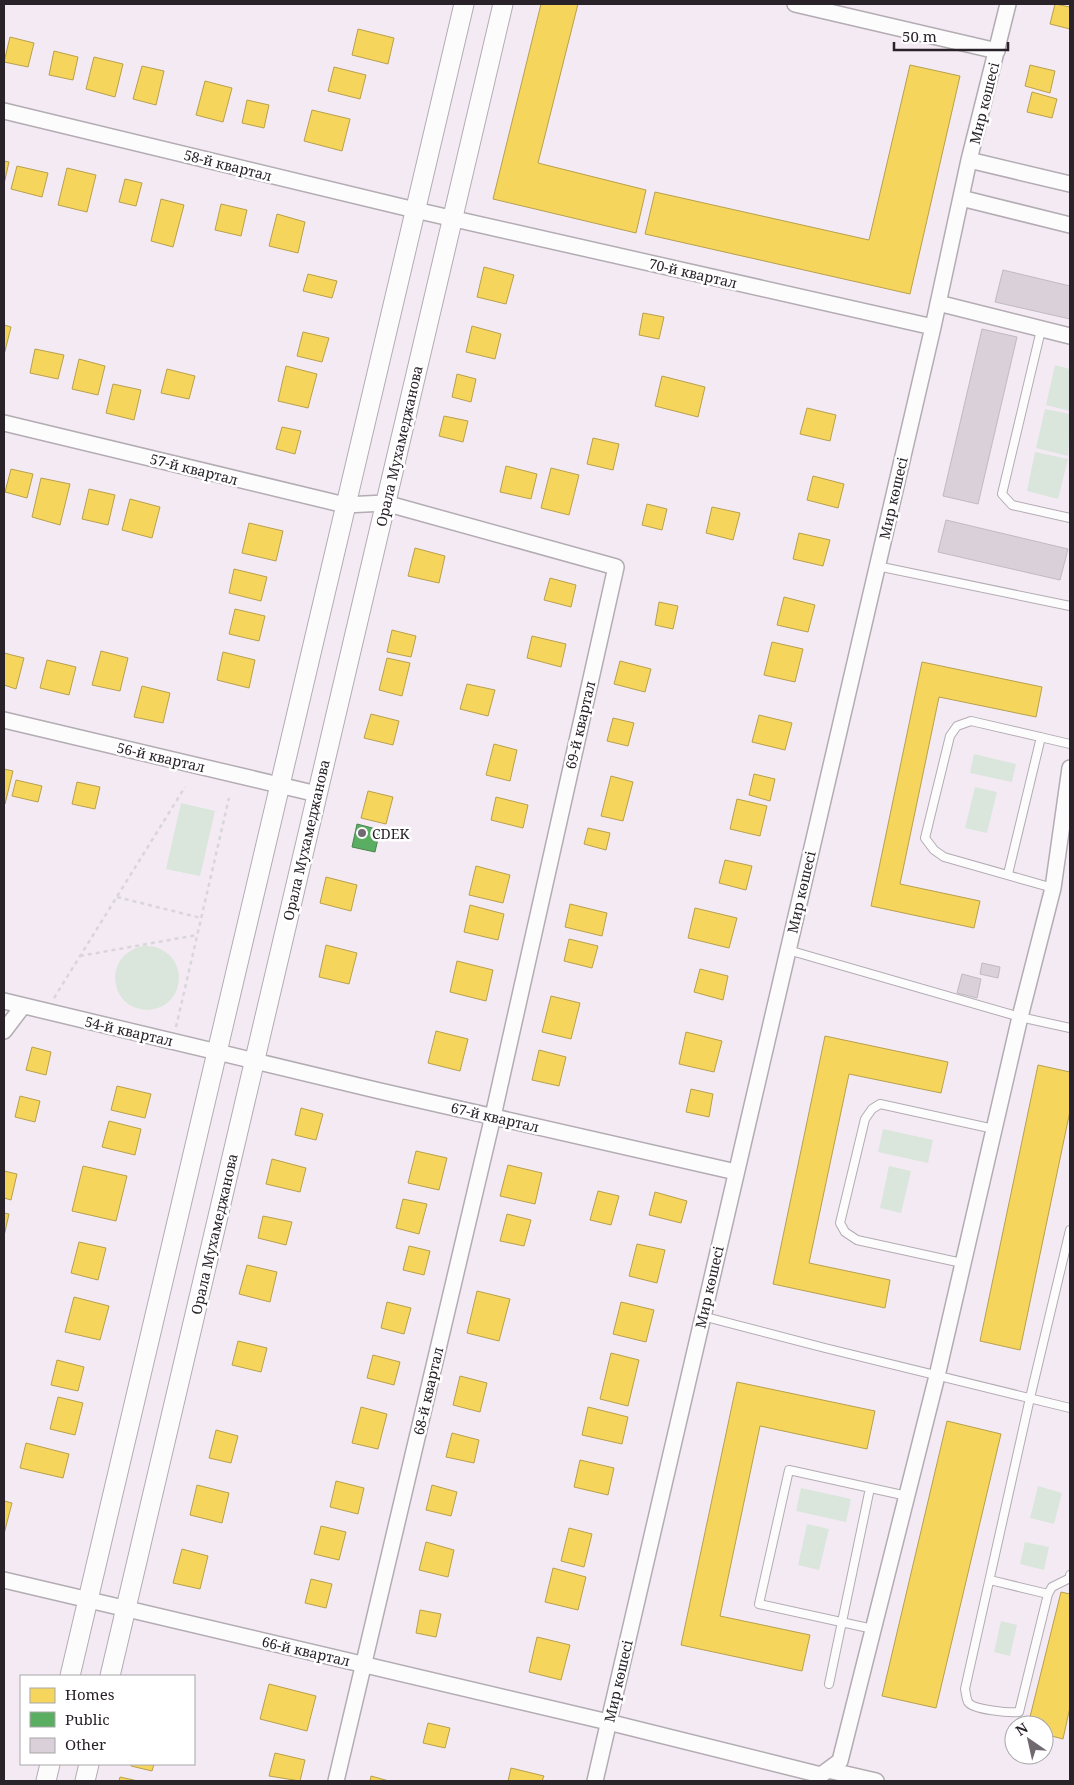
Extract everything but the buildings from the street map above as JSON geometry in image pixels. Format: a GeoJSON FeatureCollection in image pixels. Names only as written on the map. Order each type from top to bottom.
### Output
{"type":"FeatureCollection","features":[{"type":"Feature","properties":{"kind":"street"},"geometry":{"type":"LineString","coordinates":[[70,1675],[464,4]]}},
{"type":"Feature","properties":{"kind":"street","name":"Орала Мухамеджанова"},"geometry":{"type":"LineString","coordinates":[[110,1675],[504,4]]}},
{"type":"Feature","properties":{"kind":"street"},"geometry":{"type":"LineString","coordinates":[[795,4],[997,51]]}},
{"type":"Feature","properties":{"kind":"street","name":"Мир көшесі"},"geometry":{"type":"LineString","coordinates":[[595,1781],[933,327],[969,160],[1008,4]]}},
{"type":"Feature","properties":{"kind":"street","name":"58-й квартал"},"geometry":{"type":"LineString","coordinates":[[4,111],[453,218]]}},
{"type":"Feature","properties":{"kind":"street"},"geometry":{"type":"LineString","coordinates":[[969,160],[1070,184]]}},
{"type":"Feature","properties":{"kind":"street"},"geometry":{"type":"LineString","coordinates":[[961,198],[1070,224]]}},
{"type":"Feature","properties":{"kind":"street","name":"70-й квартал"},"geometry":{"type":"LineString","coordinates":[[453,218],[933,327]]}},
{"type":"Feature","properties":{"kind":"street"},"geometry":{"type":"LineString","coordinates":[[938,303],[1070,336]]}},
{"type":"Feature","properties":{"kind":"street","name":"57-й квартал"},"geometry":{"type":"LineString","coordinates":[[4,423],[345,505],[386,503]]}},
{"type":"Feature","properties":{"kind":"street","name":"69-й квартал"},"geometry":{"type":"LineString","coordinates":[[386,503],[616,567],[493,1116]]}},
{"type":"Feature","properties":{"kind":"street","name":"56-й квартал"},"geometry":{"type":"LineString","coordinates":[[4,720],[317,794]]}},
{"type":"Feature","properties":{"kind":"street"},"geometry":{"type":"LineString","coordinates":[[828,1770],[840,1761],[937,1376],[1020,1017],[1053,888],[1070,768]]}},
{"type":"Feature","properties":{"kind":"street","name":"54-й квартал"},"geometry":{"type":"LineString","coordinates":[[4,1001],[254,1061]]}},
{"type":"Feature","properties":{"kind":"street"},"geometry":{"type":"LineString","coordinates":[[4,1031],[23,1006]]}},
{"type":"Feature","properties":{"kind":"street","name":"67-й квартал"},"geometry":{"type":"LineString","coordinates":[[254,1061],[736,1172]]}},
{"type":"Feature","properties":{"kind":"street","name":"68-й квартал"},"geometry":{"type":"LineString","coordinates":[[336,1781],[493,1116]]}},
{"type":"Feature","properties":{"kind":"street","name":"66-й квартал"},"geometry":{"type":"LineString","coordinates":[[4,1580],[608,1722],[821,1775],[828,1770],[844,1777],[876,1781]]}},
{"type":"Feature","properties":{"kind":"street"},"geometry":{"type":"LineString","coordinates":[[46,1781],[50,1765]]}},
{"type":"Feature","properties":{"kind":"street"},"geometry":{"type":"LineString","coordinates":[[85,1781],[89,1765]]}},
{"type":"Feature","properties":{"kind":"lane"},"geometry":{"type":"LineString","coordinates":[[1041,330],[1002,494],[1012,505],[1070,518]]}},
{"type":"Feature","properties":{"kind":"lane"},"geometry":{"type":"LineString","coordinates":[[877,566],[1070,606]]}},
{"type":"Feature","properties":{"kind":"lane"},"geometry":{"type":"LineString","coordinates":[[1053,888],[944,856],[934,850],[925,838],[950,736],[957,726],[971,721],[1070,744]]}},
{"type":"Feature","properties":{"kind":"lane"},"geometry":{"type":"LineString","coordinates":[[1008,874],[1041,737]]}},
{"type":"Feature","properties":{"kind":"lane"},"geometry":{"type":"LineString","coordinates":[[788,950],[1020,1017],[1070,1028]]}},
{"type":"Feature","properties":{"kind":"lane"},"geometry":{"type":"LineString","coordinates":[[962,1263],[857,1240],[845,1232],[840,1223],[865,1119],[872,1109],[880,1104],[994,1129]]}},
{"type":"Feature","properties":{"kind":"lane"},"geometry":{"type":"LineString","coordinates":[[1070,1230],[1030,1398],[965,1689],[967,1701],[972,1706],[1009,1714],[1019,1712],[1048,1594],[1052,1587],[1070,1578],[1070,1575]]}},
{"type":"Feature","properties":{"kind":"lane"},"geometry":{"type":"LineString","coordinates":[[702,1316],[1070,1408]]}},
{"type":"Feature","properties":{"kind":"lane"},"geometry":{"type":"LineString","coordinates":[[873,1629],[759,1604],[790,1470],[907,1496]]}},
{"type":"Feature","properties":{"kind":"lane"},"geometry":{"type":"LineString","coordinates":[[829,1684],[870,1488]]}},
{"type":"Feature","properties":{"kind":"lane"},"geometry":{"type":"LineString","coordinates":[[990,1580],[1048,1594]]}},
{"type":"Feature","properties":{"kind":"path"},"geometry":{"type":"LineString","coordinates":[[54,998],[185,787]]}},
{"type":"Feature","properties":{"kind":"path"},"geometry":{"type":"LineString","coordinates":[[176,1027],[229,798]]}},
{"type":"Feature","properties":{"kind":"path"},"geometry":{"type":"LineString","coordinates":[[117,897],[201,918]]}},
{"type":"Feature","properties":{"kind":"path"},"geometry":{"type":"LineString","coordinates":[[80,956],[198,935]]}},
{"type":"Feature","properties":{"kind":"shaded area"},"geometry":{"type":"Polygon","coordinates":[[[1055,365],[1070,369],[1070,411],[1046,405],[1055,365]]]}},
{"type":"Feature","properties":{"kind":"shaded area"},"geometry":{"type":"Polygon","coordinates":[[[1045,409],[1070,414],[1068,456],[1036,448],[1045,409]]]}},
{"type":"Feature","properties":{"kind":"shaded area"},"geometry":{"type":"Polygon","coordinates":[[[1035,452],[1068,459],[1058,499],[1027,491],[1035,452]]]}},
{"type":"Feature","properties":{"kind":"shaded area"},"geometry":{"type":"Polygon","coordinates":[[[974,754],[1016,764],[1012,782],[970,773],[974,754]]]}},
{"type":"Feature","properties":{"kind":"shaded area"},"geometry":{"type":"Polygon","coordinates":[[[975,787],[997,792],[987,833],[965,828],[975,787]]]}},
{"type":"Feature","properties":{"kind":"shaded area"},"geometry":{"type":"Polygon","coordinates":[[[181,803],[215,811],[200,876],[166,869],[181,803]]]}},
{"type":"Feature","properties":{"kind":"shaded area"},"geometry":{"type":"Polygon","coordinates":[[[141,946],[153,946],[170,955],[177,966],[179,978],[177,990],[170,1001],[153,1010],[141,1010],[129,1005],[120,996],[115,984],[115,972],[120,960],[129,951],[141,946]]]}},
{"type":"Feature","properties":{"kind":"shaded area"},"geometry":{"type":"Polygon","coordinates":[[[883,1129],[933,1140],[928,1163],[878,1152],[883,1129]]]}},
{"type":"Feature","properties":{"kind":"shaded area"},"geometry":{"type":"Polygon","coordinates":[[[889,1166],[911,1171],[901,1213],[880,1208],[889,1166]]]}},
{"type":"Feature","properties":{"kind":"shaded area"},"geometry":{"type":"Polygon","coordinates":[[[1038,1486],[1062,1493],[1054,1524],[1030,1518],[1038,1486]]]}},
{"type":"Feature","properties":{"kind":"shaded area"},"geometry":{"type":"Polygon","coordinates":[[[801,1488],[851,1499],[846,1522],[796,1511],[801,1488]]]}},
{"type":"Feature","properties":{"kind":"shaded area"},"geometry":{"type":"Polygon","coordinates":[[[807,1524],[829,1529],[819,1570],[798,1565],[807,1524]]]}},
{"type":"Feature","properties":{"kind":"shaded area"},"geometry":{"type":"Polygon","coordinates":[[[1025,1542],[1049,1547],[1044,1570],[1020,1564],[1025,1542]]]}},
{"type":"Feature","properties":{"kind":"shaded area"},"geometry":{"type":"Polygon","coordinates":[[[1001,1621],[1017,1625],[1010,1656],[994,1652],[1001,1621]]]}},
{"type":"Feature","properties":{"kind":"place","name":"CDEK"},"geometry":{"type":"Point","coordinates":[362,833]}}]}
